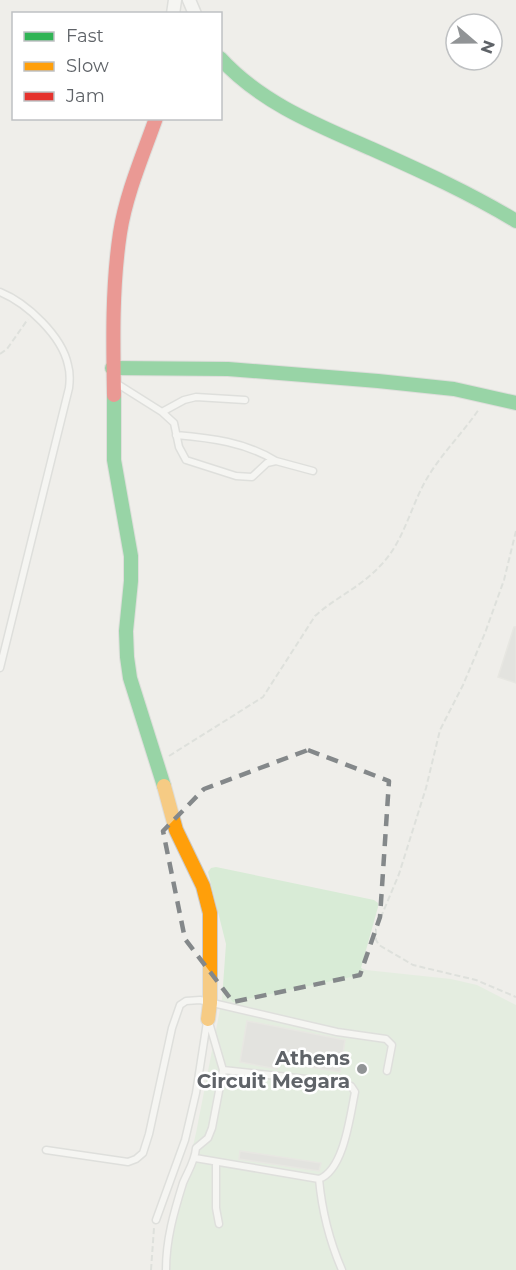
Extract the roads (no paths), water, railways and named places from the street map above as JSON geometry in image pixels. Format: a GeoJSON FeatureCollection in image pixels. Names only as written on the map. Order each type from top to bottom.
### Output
{"type":"FeatureCollection","features":[{"type":"Feature","properties":{"kind":"street"},"geometry":{"type":"LineString","coordinates":[[222,60],[241,80],[277,104],[458,190],[516,221]]}},
{"type":"Feature","properties":{"kind":"street"},"geometry":{"type":"LineString","coordinates":[[155,120],[127,203],[120,233],[113,324],[114,460],[132,571],[126,631],[130,678],[158,762],[176,830],[203,886],[210,913],[208,1018]]}},
{"type":"Feature","properties":{"kind":"street"},"geometry":{"type":"LineString","coordinates":[[112,375],[228,369],[420,385],[475,392],[516,403]]}},
{"type":"Feature","properties":{"kind":"lane"},"geometry":{"type":"LineString","coordinates":[[0,292],[18,300],[33,313],[64,351],[70,374],[69,388],[0,668]]}},
{"type":"Feature","properties":{"kind":"lane"},"geometry":{"type":"LineString","coordinates":[[112,375],[174,423],[186,460],[236,476],[252,477],[267,463],[276,461]]}},
{"type":"Feature","properties":{"kind":"lane"},"geometry":{"type":"LineString","coordinates":[[162,412],[184,400],[196,397],[245,400]]}},
{"type":"Feature","properties":{"kind":"lane"},"geometry":{"type":"LineString","coordinates":[[176,435],[205,438],[247,447],[276,461],[313,471]]}},
{"type":"Feature","properties":{"kind":"lane"},"geometry":{"type":"LineString","coordinates":[[46,1150],[128,1162],[143,1153],[172,1028],[180,1005],[192,999],[337,1032],[386,1039],[392,1045],[387,1071]]}},
{"type":"Feature","properties":{"kind":"lane"},"geometry":{"type":"LineString","coordinates":[[166,1270],[167,1241],[172,1218],[184,1179],[195,1158],[196,1148],[208,1138],[212,1128],[223,1070],[208,1018]]}},
{"type":"Feature","properties":{"kind":"lane"},"geometry":{"type":"LineString","coordinates":[[156,1220],[185,1140],[196,1093],[208,1018]]}},
{"type":"Feature","properties":{"kind":"lane"},"geometry":{"type":"LineString","coordinates":[[195,1158],[319,1179],[326,1177],[333,1168],[344,1144],[355,1092],[351,1086],[343,1083],[223,1070]]}},
{"type":"Feature","properties":{"kind":"lane"},"geometry":{"type":"LineString","coordinates":[[216,1162],[216,1208],[219,1224]]}},
{"type":"Feature","properties":{"kind":"lane"},"geometry":{"type":"LineString","coordinates":[[319,1179],[327,1229],[342,1270]]}},
{"type":"Feature","properties":{"kind":"place","name":"Athens Circuit Megara"},"geometry":{"type":"Point","coordinates":[362,1069]}}]}
